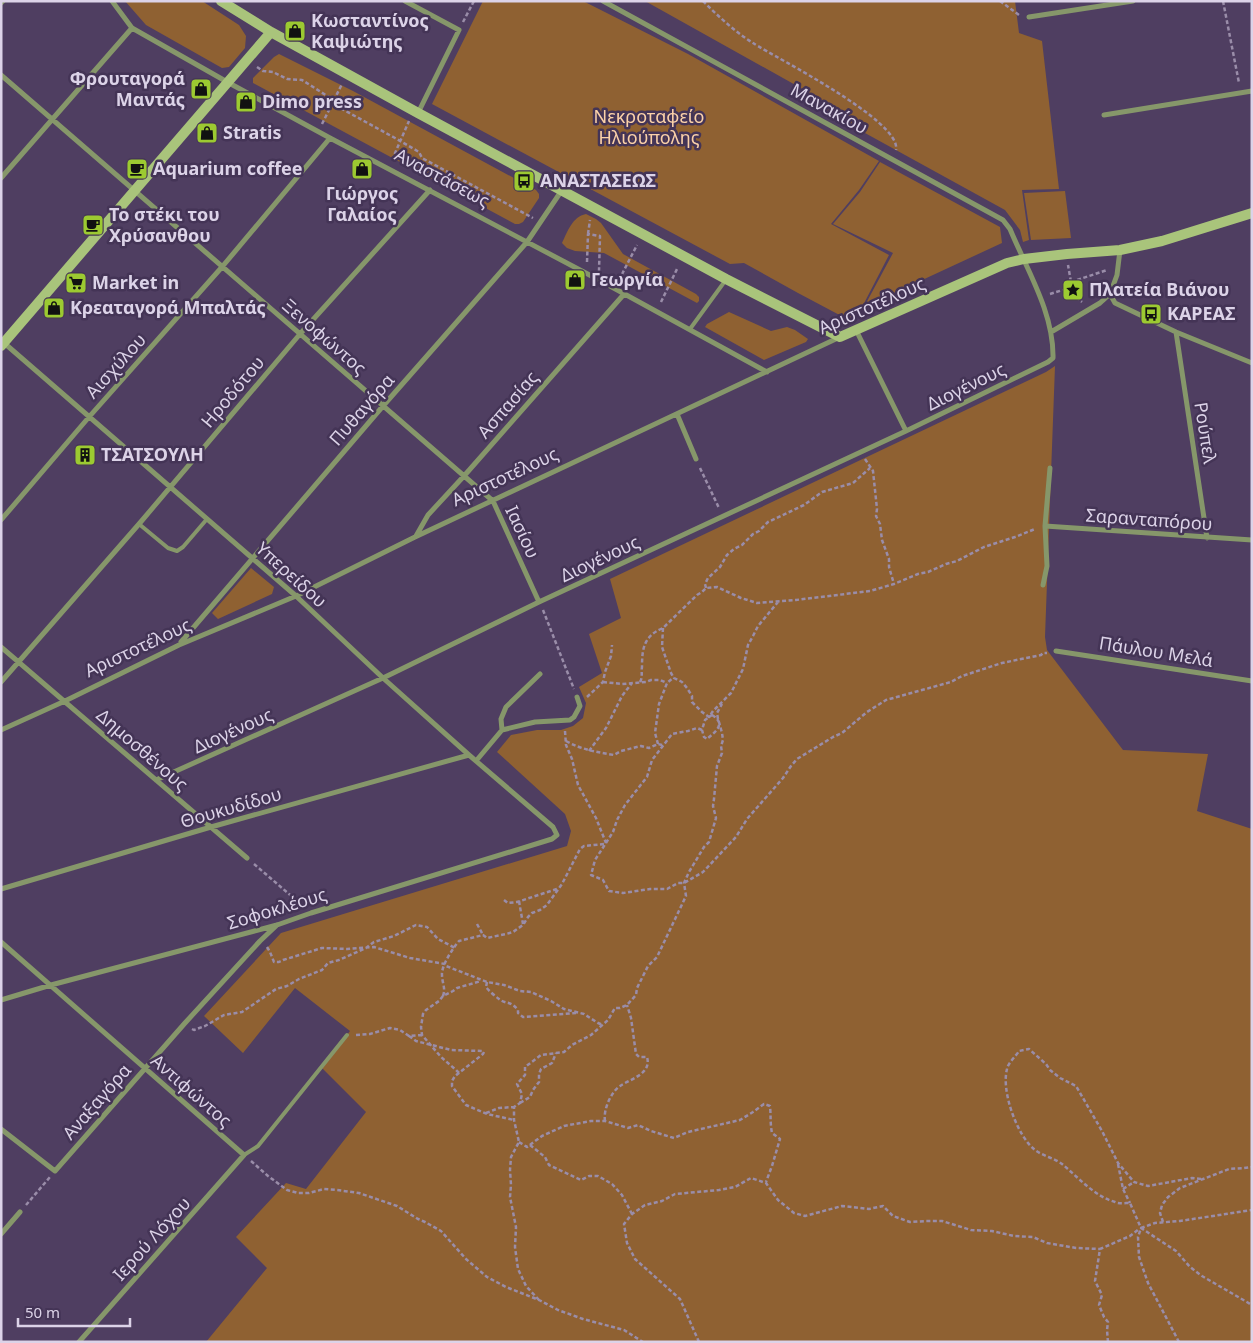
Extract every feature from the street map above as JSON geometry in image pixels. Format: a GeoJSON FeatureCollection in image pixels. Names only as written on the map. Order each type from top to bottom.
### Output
{"type":"FeatureCollection","features":[{"type":"Feature","properties":{"kind":"street","name":"Αναστάσεως"},"geometry":{"type":"LineString","coordinates":[[112,1],[132,28],[229,83],[318,132],[615,288],[767,372]]}},
{"type":"Feature","properties":{"kind":"street"},"geometry":{"type":"LineString","coordinates":[[220,1],[271,32],[416,112],[726,279],[840,337]]}},
{"type":"Feature","properties":{"kind":"street"},"geometry":{"type":"LineString","coordinates":[[405,1],[459,30],[416,112]]}},
{"type":"Feature","properties":{"kind":"street","name":"Μανακίου"},"geometry":{"type":"LineString","coordinates":[[603,1],[1003,220],[1010,229],[1040,297],[1051,332],[1053,358]]}},
{"type":"Feature","properties":{"kind":"street"},"geometry":{"type":"LineString","coordinates":[[1029,17],[1133,1]]}},
{"type":"Feature","properties":{"kind":"street"},"geometry":{"type":"LineString","coordinates":[[1,178],[132,28]]}},
{"type":"Feature","properties":{"kind":"street"},"geometry":{"type":"LineString","coordinates":[[2,343],[135,192],[271,32]]}},
{"type":"Feature","properties":{"kind":"street","name":"Ξενοφώντος"},"geometry":{"type":"LineString","coordinates":[[1,75],[493,501]]}},
{"type":"Feature","properties":{"kind":"street"},"geometry":{"type":"LineString","coordinates":[[1104,115],[1252,91]]}},
{"type":"Feature","properties":{"kind":"street","name":"Αισχύλου"},"geometry":{"type":"LineString","coordinates":[[1,520],[222,267],[330,138]]}},
{"type":"Feature","properties":{"kind":"street","name":"Ηροδότου"},"geometry":{"type":"LineString","coordinates":[[1,682],[139,524],[300,334],[430,190]]}},
{"type":"Feature","properties":{"kind":"street","name":"Πυθαγόρα"},"geometry":{"type":"LineString","coordinates":[[179,645],[383,406],[527,242],[562,190]]}},
{"type":"Feature","properties":{"kind":"street","name":"Αριστοτέλους"},"geometry":{"type":"LineString","coordinates":[[1,730],[179,645],[296,596],[415,537],[840,337],[1007,262],[1067,254],[1120,250],[1162,242],[1252,213]]}},
{"type":"Feature","properties":{"kind":"street"},"geometry":{"type":"LineString","coordinates":[[1051,332],[1100,303],[1110,294],[1118,267],[1120,250]]}},
{"type":"Feature","properties":{"kind":"street","name":"Ασπασίας"},"geometry":{"type":"LineString","coordinates":[[415,537],[428,515],[624,294]]}},
{"type":"Feature","properties":{"kind":"street"},"geometry":{"type":"LineString","coordinates":[[1110,294],[1115,303],[1176,332],[1252,363]]}},
{"type":"Feature","properties":{"kind":"street"},"geometry":{"type":"LineString","coordinates":[[856,330],[906,431]]}},
{"type":"Feature","properties":{"kind":"street","name":"Ρούπελ"},"geometry":{"type":"LineString","coordinates":[[1176,332],[1208,538]]}},
{"type":"Feature","properties":{"kind":"street","name":"Υπερείδου"},"geometry":{"type":"LineString","coordinates":[[2,343],[171,486],[296,596],[383,678],[553,827],[557,835]]}},
{"type":"Feature","properties":{"kind":"street","name":"Διογένους"},"geometry":{"type":"LineString","coordinates":[[156,780],[383,678],[539,602],[906,431],[1053,358]]}},
{"type":"Feature","properties":{"kind":"street"},"geometry":{"type":"LineString","coordinates":[[677,414],[696,459]]}},
{"type":"Feature","properties":{"kind":"street"},"geometry":{"type":"LineString","coordinates":[[1043,585],[1047,566],[1045,526],[1050,468]]}},
{"type":"Feature","properties":{"kind":"street","name":"Ιασίου"},"geometry":{"type":"LineString","coordinates":[[493,501],[539,602]]}},
{"type":"Feature","properties":{"kind":"street","name":"Σαρανταπόρου"},"geometry":{"type":"LineString","coordinates":[[1045,526],[1252,540]]}},
{"type":"Feature","properties":{"kind":"street","name":"Δημοσθένους"},"geometry":{"type":"LineString","coordinates":[[1,646],[247,858]]}},
{"type":"Feature","properties":{"kind":"street","name":"Πάυλου Μελά"},"geometry":{"type":"LineString","coordinates":[[1056,651],[1252,681]]}},
{"type":"Feature","properties":{"kind":"street"},"geometry":{"type":"LineString","coordinates":[[502,730],[501,719],[506,707],[540,674]]}},
{"type":"Feature","properties":{"kind":"street"},"geometry":{"type":"LineString","coordinates":[[476,761],[502,730],[535,722],[570,720],[574,717],[580,706],[576,698]]}},
{"type":"Feature","properties":{"kind":"street","name":"Θουκυδίδου"},"geometry":{"type":"LineString","coordinates":[[1,889],[211,827],[469,755]]}},
{"type":"Feature","properties":{"kind":"street","name":"Σοφοκλέους"},"geometry":{"type":"LineString","coordinates":[[1,1000],[277,925],[311,912],[552,839],[557,835]]}},
{"type":"Feature","properties":{"kind":"street","name":"Αναξαγόρα"},"geometry":{"type":"LineString","coordinates":[[55,1172],[185,1023],[277,925]]}},
{"type":"Feature","properties":{"kind":"street","name":"Αντιφώντος"},"geometry":{"type":"LineString","coordinates":[[1,942],[244,1155]]}},
{"type":"Feature","properties":{"kind":"street"},"geometry":{"type":"LineString","coordinates":[[1,1129],[55,1172]]}},
{"type":"Feature","properties":{"kind":"street","name":"Ιερού Λόχου"},"geometry":{"type":"LineString","coordinates":[[79,1342],[244,1155]]}},
{"type":"Feature","properties":{"kind":"street"},"geometry":{"type":"LineString","coordinates":[[1,1234],[20,1212]]}},
{"type":"Feature","properties":{"kind":"lane"},"geometry":{"type":"LineString","coordinates":[[690,329],[726,279]]}},
{"type":"Feature","properties":{"kind":"lane"},"geometry":{"type":"LineString","coordinates":[[139,524],[168,548],[177,551],[183,547],[207,519]]}},
{"type":"Feature","properties":{"kind":"lane"},"geometry":{"type":"LineString","coordinates":[[244,1155],[258,1146],[347,1035]]}},
{"type":"Feature","properties":{"kind":"path"},"geometry":{"type":"LineString","coordinates":[[459,30],[474,1]]}},
{"type":"Feature","properties":{"kind":"path"},"geometry":{"type":"LineString","coordinates":[[703,1],[737,32],[844,96],[874,119],[893,138],[897,146],[893,160]]}},
{"type":"Feature","properties":{"kind":"path"},"geometry":{"type":"LineString","coordinates":[[1000,1],[1019,15],[1029,17]]}},
{"type":"Feature","properties":{"kind":"path"},"geometry":{"type":"LineString","coordinates":[[1223,1],[1241,92]]}},
{"type":"Feature","properties":{"kind":"path"},"geometry":{"type":"LineString","coordinates":[[248,60],[263,71],[273,72],[287,79],[302,80],[332,99],[333,104],[419,152],[422,158],[541,222]]}},
{"type":"Feature","properties":{"kind":"path"},"geometry":{"type":"LineString","coordinates":[[318,132],[347,74]]}},
{"type":"Feature","properties":{"kind":"path"},"geometry":{"type":"LineString","coordinates":[[388,168],[416,112]]}},
{"type":"Feature","properties":{"kind":"path"},"geometry":{"type":"LineString","coordinates":[[586,273],[588,234],[600,236],[599,280]]}},
{"type":"Feature","properties":{"kind":"path"},"geometry":{"type":"LineString","coordinates":[[615,288],[642,234]]}},
{"type":"Feature","properties":{"kind":"path"},"geometry":{"type":"LineString","coordinates":[[1067,254],[1071,282]]}},
{"type":"Feature","properties":{"kind":"path"},"geometry":{"type":"LineString","coordinates":[[656,311],[684,256]]}},
{"type":"Feature","properties":{"kind":"path"},"geometry":{"type":"LineString","coordinates":[[1040,297],[1066,288],[1071,282],[1118,267]]}},
{"type":"Feature","properties":{"kind":"path"},"geometry":{"type":"LineString","coordinates":[[1066,288],[1090,309]]}},
{"type":"Feature","properties":{"kind":"path"},"geometry":{"type":"LineString","coordinates":[[862,452],[873,471],[877,508],[876,516],[880,524],[882,540],[889,560],[888,567],[894,584]]}},
{"type":"Feature","properties":{"kind":"path"},"geometry":{"type":"LineString","coordinates":[[696,459],[723,516]]}},
{"type":"Feature","properties":{"kind":"path"},"geometry":{"type":"LineString","coordinates":[[706,588],[704,584],[720,567],[727,555],[742,545],[768,522],[804,504],[822,492],[854,483],[870,468]]}},
{"type":"Feature","properties":{"kind":"path"},"geometry":{"type":"LineString","coordinates":[[640,682],[646,640],[656,631],[663,628],[706,588],[717,587],[757,603],[852,594],[881,589],[957,561],[984,547],[1045,526]]}},
{"type":"Feature","properties":{"kind":"path"},"geometry":{"type":"LineString","coordinates":[[539,602],[576,698]]}},
{"type":"Feature","properties":{"kind":"path"},"geometry":{"type":"LineString","coordinates":[[719,721],[719,726],[713,734],[707,739],[704,737],[702,730],[705,720],[731,693],[743,669],[748,646],[758,626],[778,602]]}},
{"type":"Feature","properties":{"kind":"path"},"geometry":{"type":"LineString","coordinates":[[663,628],[662,646],[674,678],[682,682],[687,688],[692,696],[692,702],[702,712],[709,716],[712,715],[719,721]]}},
{"type":"Feature","properties":{"kind":"path"},"geometry":{"type":"LineString","coordinates":[[580,706],[603,682],[611,656],[612,645]]}},
{"type":"Feature","properties":{"kind":"path"},"geometry":{"type":"LineString","coordinates":[[702,730],[697,728],[672,734],[652,760],[647,777],[625,805],[616,826],[595,860],[591,875],[603,880],[609,891],[623,893],[650,889],[667,889],[678,883],[684,883],[703,872],[736,837],[748,819],[797,760],[824,742],[842,734],[867,712],[886,700],[951,682],[962,676],[1002,663],[1056,651]]}},
{"type":"Feature","properties":{"kind":"path"},"geometry":{"type":"LineString","coordinates":[[658,744],[655,733],[660,704],[667,683],[674,678]]}},
{"type":"Feature","properties":{"kind":"path"},"geometry":{"type":"LineString","coordinates":[[603,682],[622,684],[660,680],[667,683]]}},
{"type":"Feature","properties":{"kind":"path"},"geometry":{"type":"LineString","coordinates":[[589,751],[606,728],[622,696],[632,682]]}},
{"type":"Feature","properties":{"kind":"path"},"geometry":{"type":"LineString","coordinates":[[520,1103],[522,1094],[518,1084],[524,1075],[525,1067],[540,1055],[564,1052],[577,1042],[591,1036],[608,1020],[614,1008],[627,1005],[636,995],[648,966],[657,957],[686,896],[684,883],[704,847],[709,842],[716,818],[714,799],[718,766],[722,754],[722,733],[717,713],[722,702]]}},
{"type":"Feature","properties":{"kind":"path"},"geometry":{"type":"LineString","coordinates":[[564,720],[566,741],[578,785],[596,818],[606,843]]}},
{"type":"Feature","properties":{"kind":"path"},"geometry":{"type":"LineString","coordinates":[[566,741],[576,747],[589,751],[614,755],[641,746],[649,748],[658,744],[662,745]]}},
{"type":"Feature","properties":{"kind":"path"},"geometry":{"type":"LineString","coordinates":[[477,924],[483,935],[487,938],[513,932],[523,925],[532,913],[547,905],[580,849],[584,846],[606,843]]}},
{"type":"Feature","properties":{"kind":"path"},"geometry":{"type":"LineString","coordinates":[[247,858],[311,912]]}},
{"type":"Feature","properties":{"kind":"path"},"geometry":{"type":"LineString","coordinates":[[504,900],[508,903],[519,901],[558,889]]}},
{"type":"Feature","properties":{"kind":"path"},"geometry":{"type":"LineString","coordinates":[[519,901],[523,925]]}},
{"type":"Feature","properties":{"kind":"path"},"geometry":{"type":"LineString","coordinates":[[185,1023],[194,1030],[224,1015],[242,1012],[276,990],[322,970],[328,963],[339,960],[366,948],[374,942],[394,936],[416,925],[427,927],[438,940],[455,948]]}},
{"type":"Feature","properties":{"kind":"path"},"geometry":{"type":"LineString","coordinates":[[443,996],[442,971],[459,941],[483,935]]}},
{"type":"Feature","properties":{"kind":"path"},"geometry":{"type":"LineString","coordinates":[[260,941],[270,952],[274,962],[322,948],[346,950],[374,947],[410,958],[445,964],[487,982],[531,992],[564,1009],[584,1014],[603,1025]]}},
{"type":"Feature","properties":{"kind":"path"},"geometry":{"type":"LineString","coordinates":[[459,1073],[441,1057],[422,1035],[423,1014],[443,996],[457,988],[482,980]]}},
{"type":"Feature","properties":{"kind":"path"},"geometry":{"type":"LineString","coordinates":[[487,982],[486,988],[489,991],[500,1000],[513,1004],[518,1013],[524,1017],[578,1013]]}},
{"type":"Feature","properties":{"kind":"path"},"geometry":{"type":"LineString","coordinates":[[605,1121],[604,1114],[607,1104],[618,1087],[642,1074],[648,1060],[647,1057],[636,1054],[631,1018],[627,1005]]}},
{"type":"Feature","properties":{"kind":"path"},"geometry":{"type":"LineString","coordinates":[[347,1035],[370,1034],[390,1028],[400,1030],[416,1041],[431,1045],[451,1050],[484,1052],[459,1073],[452,1081],[452,1086],[466,1105],[484,1114],[514,1120]]}},
{"type":"Feature","properties":{"kind":"path"},"geometry":{"type":"LineString","coordinates":[[409,1036],[422,1035]]}},
{"type":"Feature","properties":{"kind":"path"},"geometry":{"type":"LineString","coordinates":[[1130,1203],[1116,1203],[1100,1196],[1061,1163],[1034,1149],[1024,1138],[1006,1091],[1007,1068],[1019,1050],[1029,1049],[1060,1078],[1076,1086],[1118,1163],[1134,1182],[1148,1186],[1192,1178],[1200,1179]]}},
{"type":"Feature","properties":{"kind":"path"},"geometry":{"type":"LineString","coordinates":[[484,1114],[499,1108],[514,1107],[530,1097],[539,1082],[539,1074],[542,1069],[552,1063],[556,1053]]}},
{"type":"Feature","properties":{"kind":"path"},"geometry":{"type":"LineString","coordinates":[[519,1142],[527,1147],[542,1136],[564,1126],[591,1121],[605,1121],[628,1128],[638,1125],[674,1138],[688,1132],[740,1120],[764,1104],[770,1106],[772,1133],[780,1139],[766,1183]]}},
{"type":"Feature","properties":{"kind":"path"},"geometry":{"type":"LineString","coordinates":[[514,1107],[514,1120],[519,1142],[512,1157],[510,1170],[512,1185],[510,1197],[516,1226],[515,1247],[518,1269],[526,1286],[539,1300]]}},
{"type":"Feature","properties":{"kind":"path"},"geometry":{"type":"LineString","coordinates":[[530,1145],[545,1157],[549,1165],[557,1169],[581,1180],[589,1176],[598,1176],[612,1184],[622,1194],[632,1214]]}},
{"type":"Feature","properties":{"kind":"path"},"geometry":{"type":"LineString","coordinates":[[244,1155],[287,1190],[298,1193],[309,1193],[324,1189],[359,1193],[397,1206],[441,1232],[487,1278],[558,1310],[624,1330],[643,1342]]}},
{"type":"Feature","properties":{"kind":"path"},"geometry":{"type":"LineString","coordinates":[[1118,1163],[1123,1189],[1140,1228],[1138,1237],[1139,1257],[1148,1283],[1179,1342]]}},
{"type":"Feature","properties":{"kind":"path"},"geometry":{"type":"LineString","coordinates":[[1163,1222],[1160,1213],[1162,1205],[1168,1197],[1180,1188],[1229,1169],[1252,1167]]}},
{"type":"Feature","properties":{"kind":"path"},"geometry":{"type":"LineString","coordinates":[[20,1212],[55,1172]]}},
{"type":"Feature","properties":{"kind":"path"},"geometry":{"type":"LineString","coordinates":[[698,1342],[680,1299],[635,1259],[627,1243],[624,1224],[632,1214],[645,1206],[662,1202],[675,1194],[719,1190],[735,1186],[751,1178],[766,1183],[778,1200],[794,1213],[805,1216],[842,1206],[869,1210],[883,1206],[893,1216],[910,1222],[942,1221],[971,1230],[1033,1237],[1047,1243],[1076,1248],[1100,1249],[1130,1236],[1140,1228],[1150,1224],[1252,1210]]}},
{"type":"Feature","properties":{"kind":"path"},"geometry":{"type":"LineString","coordinates":[[1123,1189],[1134,1182]]}},
{"type":"Feature","properties":{"kind":"path"},"geometry":{"type":"LineString","coordinates":[[1140,1228],[1176,1251],[1190,1267],[1202,1276],[1252,1305]]}},
{"type":"Feature","properties":{"kind":"path"},"geometry":{"type":"LineString","coordinates":[[1100,1249],[1094,1281],[1102,1295],[1099,1306],[1108,1322],[1108,1342]]}},
{"type":"Feature","properties":{"kind":"green space"},"geometry":{"type":"Polygon","coordinates":[[[125,1],[202,1],[239,25],[246,36],[245,48],[229,67],[222,68],[146,25],[125,1]]]}},
{"type":"Feature","properties":{"kind":"green space","name":"Νεκροταφείο Ηλιούπολης"},"geometry":{"type":"Polygon","coordinates":[[[483,1],[583,1],[688,54],[879,161],[859,190],[831,224],[889,255],[859,313],[847,319],[744,263],[730,264],[432,104],[483,1]]]}},
{"type":"Feature","properties":{"kind":"green space"},"geometry":{"type":"Polygon","coordinates":[[[645,1],[1015,1],[1019,33],[1042,41],[1059,189],[1022,190],[1029,240],[1023,242],[1020,230],[1005,210],[825,111],[824,101],[645,1]]]}},
{"type":"Feature","properties":{"kind":"green space"},"geometry":{"type":"Polygon","coordinates":[[[279,54],[353,91],[536,190],[539,198],[523,222],[515,224],[253,83],[253,78],[279,54]]]}},
{"type":"Feature","properties":{"kind":"green space"},"geometry":{"type":"Polygon","coordinates":[[[880,162],[1000,227],[1002,243],[864,307],[893,253],[833,224],[860,192],[880,162]]]}},
{"type":"Feature","properties":{"kind":"green space"},"geometry":{"type":"Polygon","coordinates":[[[1065,191],[1071,238],[1031,240],[1024,193],[1065,191]]]}},
{"type":"Feature","properties":{"kind":"green space"},"geometry":{"type":"Polygon","coordinates":[[[586,214],[601,223],[623,254],[696,294],[699,297],[699,301],[697,303],[604,253],[575,251],[567,248],[562,243],[569,229],[577,218],[586,214]]]}},
{"type":"Feature","properties":{"kind":"green space"},"geometry":{"type":"Polygon","coordinates":[[[729,312],[771,331],[787,327],[808,339],[806,342],[764,360],[705,327],[729,312]]]}},
{"type":"Feature","properties":{"kind":"green space"},"geometry":{"type":"Polygon","coordinates":[[[1055,366],[1045,637],[1047,650],[1123,750],[1208,754],[1197,811],[1252,829],[1252,1342],[206,1342],[267,1268],[236,1237],[286,1183],[306,1189],[366,1112],[322,1068],[350,1031],[295,988],[243,1053],[204,1016],[281,933],[567,846],[571,831],[565,814],[497,752],[511,735],[537,730],[561,730],[573,726],[583,718],[586,703],[579,687],[602,673],[589,634],[621,618],[610,579],[1046,372],[1055,366]]]}},
{"type":"Feature","properties":{"kind":"green space"},"geometry":{"type":"Polygon","coordinates":[[[251,568],[274,587],[272,594],[218,619],[212,613],[251,568]]]}},
{"type":"Feature","properties":{"kind":"place","name":"Κωσταντίνος Καψιώτης"},"geometry":{"type":"Point","coordinates":[295,31]}},
{"type":"Feature","properties":{"kind":"place","name":"Φρουταγορά Μαντάς"},"geometry":{"type":"Point","coordinates":[201,89]}},
{"type":"Feature","properties":{"kind":"place","name":"Dimo press"},"geometry":{"type":"Point","coordinates":[246,102]}},
{"type":"Feature","properties":{"kind":"place","name":"Stratis"},"geometry":{"type":"Point","coordinates":[207,133]}},
{"type":"Feature","properties":{"kind":"place","name":"Aquarium coffee"},"geometry":{"type":"Point","coordinates":[137,169]}},
{"type":"Feature","properties":{"kind":"place","name":"Γιώργος Γαλαίος"},"geometry":{"type":"Point","coordinates":[362,169]}},
{"type":"Feature","properties":{"kind":"place","name":"ΑΝΑΣΤΑΣΕΩΣ"},"geometry":{"type":"Point","coordinates":[524,181]}},
{"type":"Feature","properties":{"kind":"place","name":"Το στέκι του Χρύσανθου"},"geometry":{"type":"Point","coordinates":[93,225]}},
{"type":"Feature","properties":{"kind":"place","name":"Γεωργία"},"geometry":{"type":"Point","coordinates":[575,280]}},
{"type":"Feature","properties":{"kind":"place","name":"Market in"},"geometry":{"type":"Point","coordinates":[76,283]}},
{"type":"Feature","properties":{"kind":"place","name":"Πλατεία Βιάνου"},"geometry":{"type":"Point","coordinates":[1073,290]}},
{"type":"Feature","properties":{"kind":"place","name":"Κρεαταγορά Μπαλτάς"},"geometry":{"type":"Point","coordinates":[54,308]}},
{"type":"Feature","properties":{"kind":"place","name":"ΚΑΡΕΑΣ"},"geometry":{"type":"Point","coordinates":[1151,314]}},
{"type":"Feature","properties":{"kind":"place","name":"ΤΣΑΤΣΟΥΛΗ"},"geometry":{"type":"Point","coordinates":[85,455]}}]}
